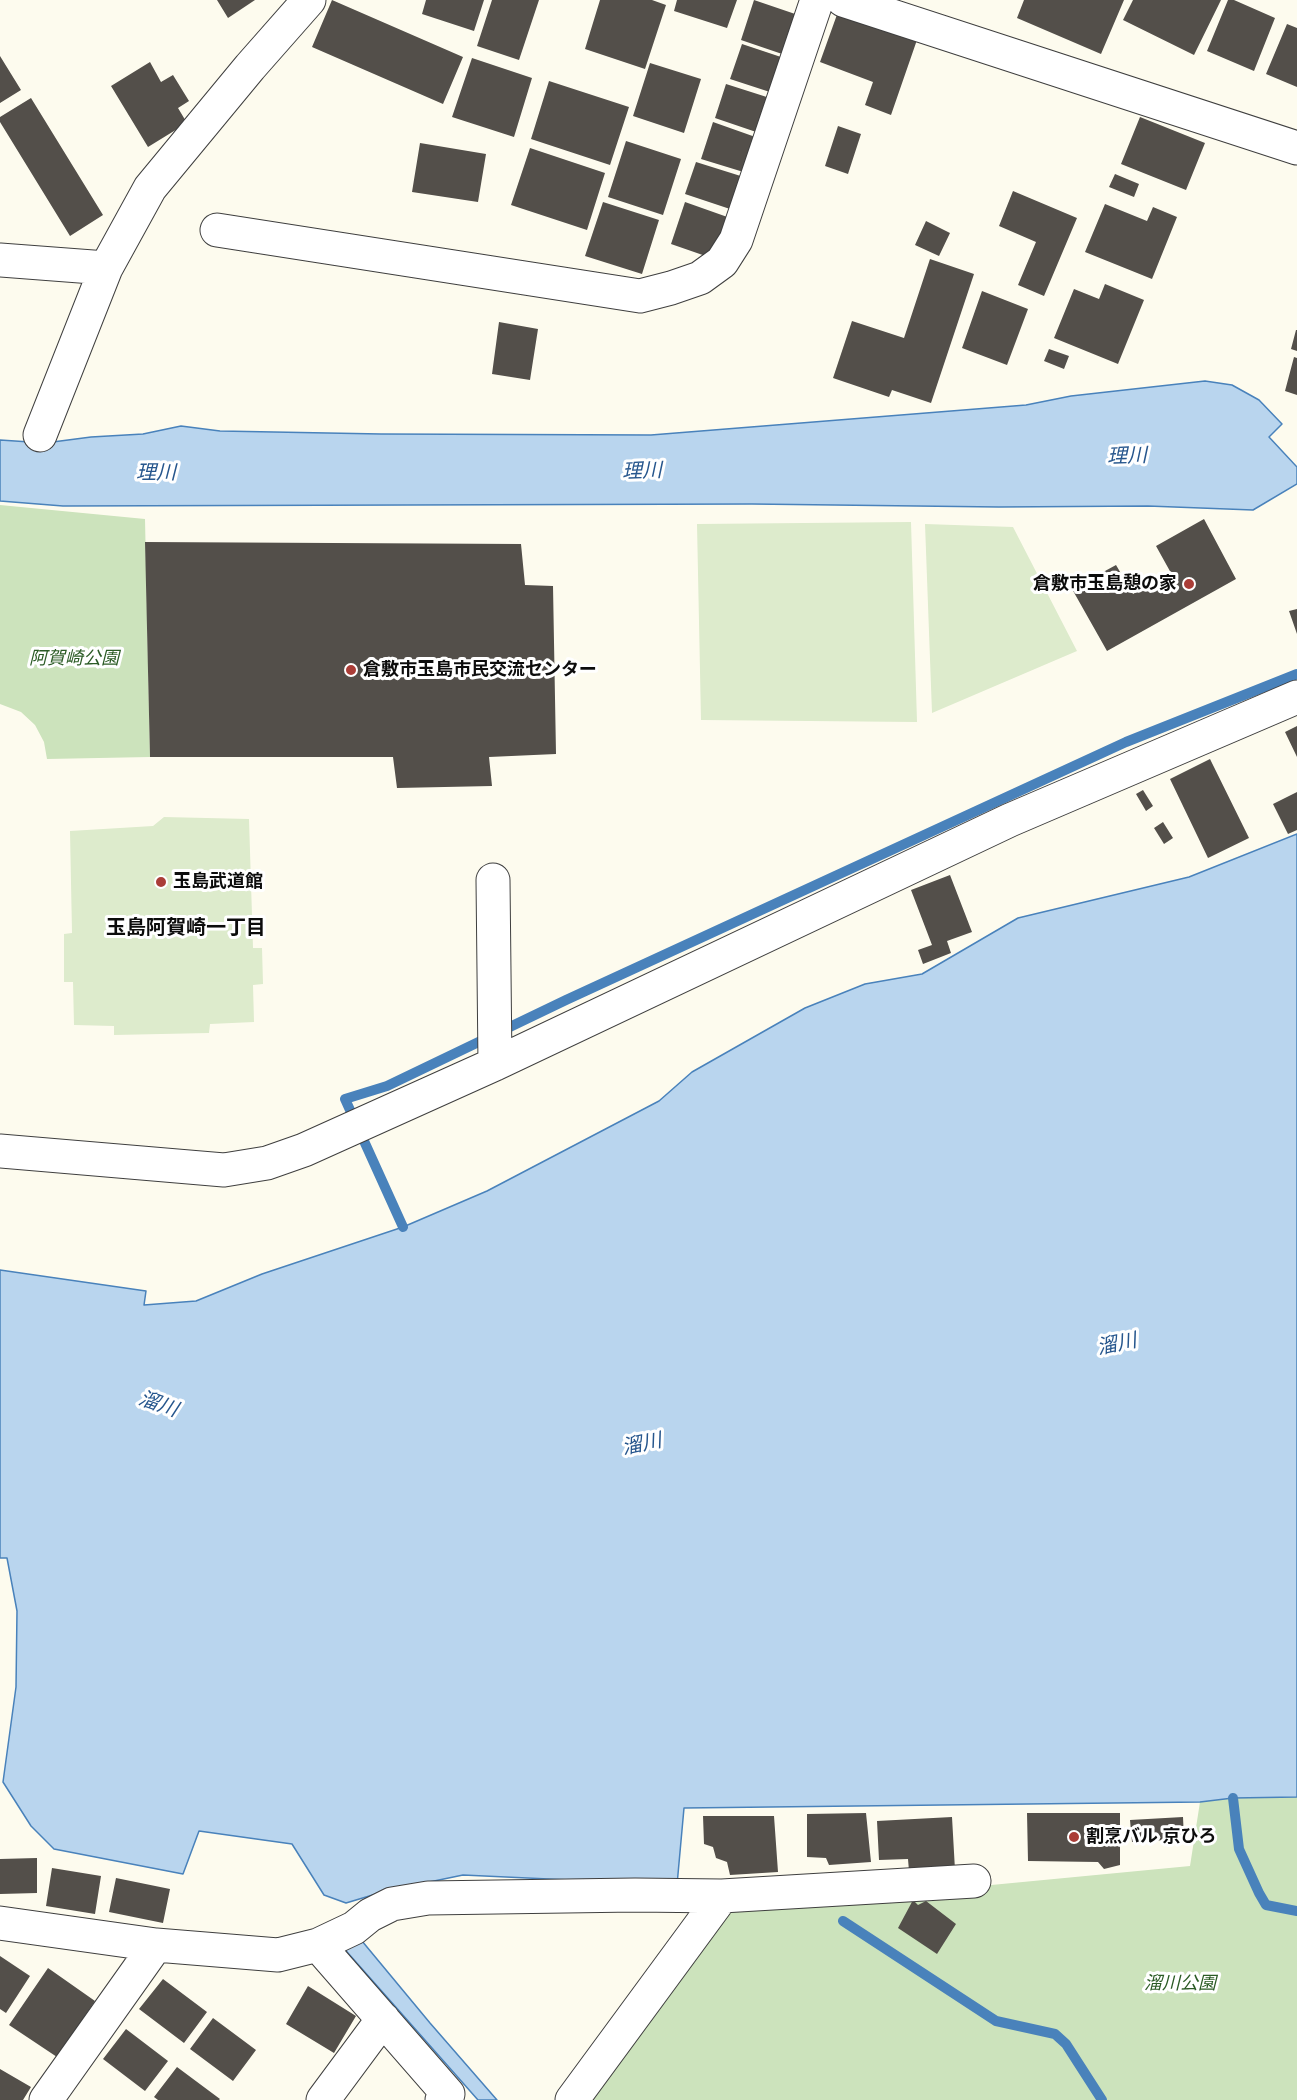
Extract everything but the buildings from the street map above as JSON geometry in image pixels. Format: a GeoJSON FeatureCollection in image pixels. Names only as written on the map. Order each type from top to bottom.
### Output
{"type":"FeatureCollection","features":[{"type":"Feature","properties":{"kind":"street"},"geometry":{"type":"LineString","coordinates":[[40,435],[106,268],[150,188],[309,0]]}},
{"type":"Feature","properties":{"kind":"street"},"geometry":{"type":"LineString","coordinates":[[217,230],[640,296],[700,278],[722,262],[736,240],[817,0]]}},
{"type":"Feature","properties":{"kind":"street"},"geometry":{"type":"LineString","coordinates":[[843,0],[1297,148]]}},
{"type":"Feature","properties":{"kind":"street"},"geometry":{"type":"LineString","coordinates":[[4,253],[106,268]]}},
{"type":"Feature","properties":{"kind":"street"},"geometry":{"type":"LineString","coordinates":[[0,1151],[224,1170],[267,1163],[304,1150],[495,1064],[1010,820],[1297,697]]}},
{"type":"Feature","properties":{"kind":"street"},"geometry":{"type":"LineString","coordinates":[[494,880],[495,1064]]}},
{"type":"Feature","properties":{"kind":"street"},"geometry":{"type":"LineString","coordinates":[[0,1923],[156,1945],[278,1955],[318,1945],[354,1928],[370,1915],[392,1904],[428,1898],[636,1894],[722,1896],[974,1881]]}},
{"type":"Feature","properties":{"kind":"street"},"geometry":{"type":"LineString","coordinates":[[572,2100],[722,1896]]}},
{"type":"Feature","properties":{"kind":"street"},"geometry":{"type":"LineString","coordinates":[[46,2100],[156,1945]]}},
{"type":"Feature","properties":{"kind":"street"},"geometry":{"type":"LineString","coordinates":[[318,1945],[448,2094],[442,2100]]}},
{"type":"Feature","properties":{"kind":"street"},"geometry":{"type":"LineString","coordinates":[[323,2100],[383,2019]]}},
{"type":"Feature","properties":{"kind":"green space","name":"阿賀崎公園"},"geometry":{"type":"Polygon","coordinates":[[[0,505],[145,519],[150,757],[47,759],[44,742],[35,725],[21,712],[0,704],[0,505]]]}},
{"type":"Feature","properties":{"kind":"green space"},"geometry":{"type":"Polygon","coordinates":[[[911,522],[917,722],[701,720],[697,524],[911,522]]]}},
{"type":"Feature","properties":{"kind":"green space"},"geometry":{"type":"Polygon","coordinates":[[[925,524],[1013,527],[1077,651],[932,713],[925,524]]]}},
{"type":"Feature","properties":{"kind":"green space","name":"玉島武道館"},"geometry":{"type":"Polygon","coordinates":[[[164,817],[249,819],[253,948],[262,948],[263,984],[253,985],[254,1022],[210,1024],[209,1033],[114,1035],[114,1026],[74,1025],[73,982],[64,982],[64,934],[72,933],[70,831],[153,826],[164,817]]]}},
{"type":"Feature","properties":{"kind":"green space","name":"溜川公園"},"geometry":{"type":"Polygon","coordinates":[[[1297,1797],[1297,2100],[589,2100],[730,1910],[1190,1866],[1200,1802],[1233,1798],[1297,1797]]]}},
{"type":"Feature","properties":{"kind":"water","name":"理川"},"geometry":{"type":"Polygon","coordinates":[[[1205,381],[1232,385],[1259,400],[1282,424],[1269,437],[1297,467],[1297,484],[1253,510],[1148,506],[752,504],[63,506],[0,501],[0,440],[45,443],[143,434],[181,426],[220,431],[651,435],[1026,405],[1071,396],[1205,381]]]}},
{"type":"Feature","properties":{"kind":"water","name":"溜川"},"geometry":{"type":"Polygon","coordinates":[[[1297,834],[1297,1797],[1233,1798],[1200,1802],[684,1808],[677,1885],[463,1875],[386,1891],[346,1903],[324,1895],[292,1844],[199,1831],[183,1874],[54,1849],[31,1826],[3,1782],[16,1687],[17,1611],[7,1558],[0,1558],[0,1270],[146,1291],[144,1305],[196,1301],[262,1274],[403,1227],[487,1191],[659,1101],[692,1072],[805,1008],[865,984],[922,974],[1018,918],[1189,877],[1297,834]]]}},
{"type":"Feature","properties":{"kind":"water"},"geometry":{"type":"Polygon","coordinates":[[[362,1941],[497,2100],[478,2100],[340,1944],[362,1941]]]}},
{"type":"Feature","properties":{"kind":"waterway"},"geometry":{"type":"LineString","coordinates":[[403,1227],[345,1099],[387,1086],[566,1000],[1126,742],[1297,674]]}},
{"type":"Feature","properties":{"kind":"waterway"},"geometry":{"type":"LineString","coordinates":[[1233,1798],[1239,1849],[1259,1893],[1266,1905],[1297,1911]]}},
{"type":"Feature","properties":{"kind":"waterway"},"geometry":{"type":"LineString","coordinates":[[843,1921],[996,2021],[1055,2034],[1066,2044],[1102,2100]]}},
{"type":"Feature","properties":{"kind":"place","name":"倉敷市玉島憩の家"},"geometry":{"type":"Point","coordinates":[1189,584]}},
{"type":"Feature","properties":{"kind":"place","name":"倉敷市玉島市民交流センター"},"geometry":{"type":"Point","coordinates":[351,670]}},
{"type":"Feature","properties":{"kind":"place","name":"玉島武道館"},"geometry":{"type":"Point","coordinates":[161,882]}},
{"type":"Feature","properties":{"kind":"place","name":"割烹バル 京ひろ"},"geometry":{"type":"Point","coordinates":[1074,1837]}},
{"type":"Feature","properties":{"kind":"district","name":"玉島阿賀崎一丁目"},"geometry":{"type":"Point","coordinates":[186,929]}}]}
